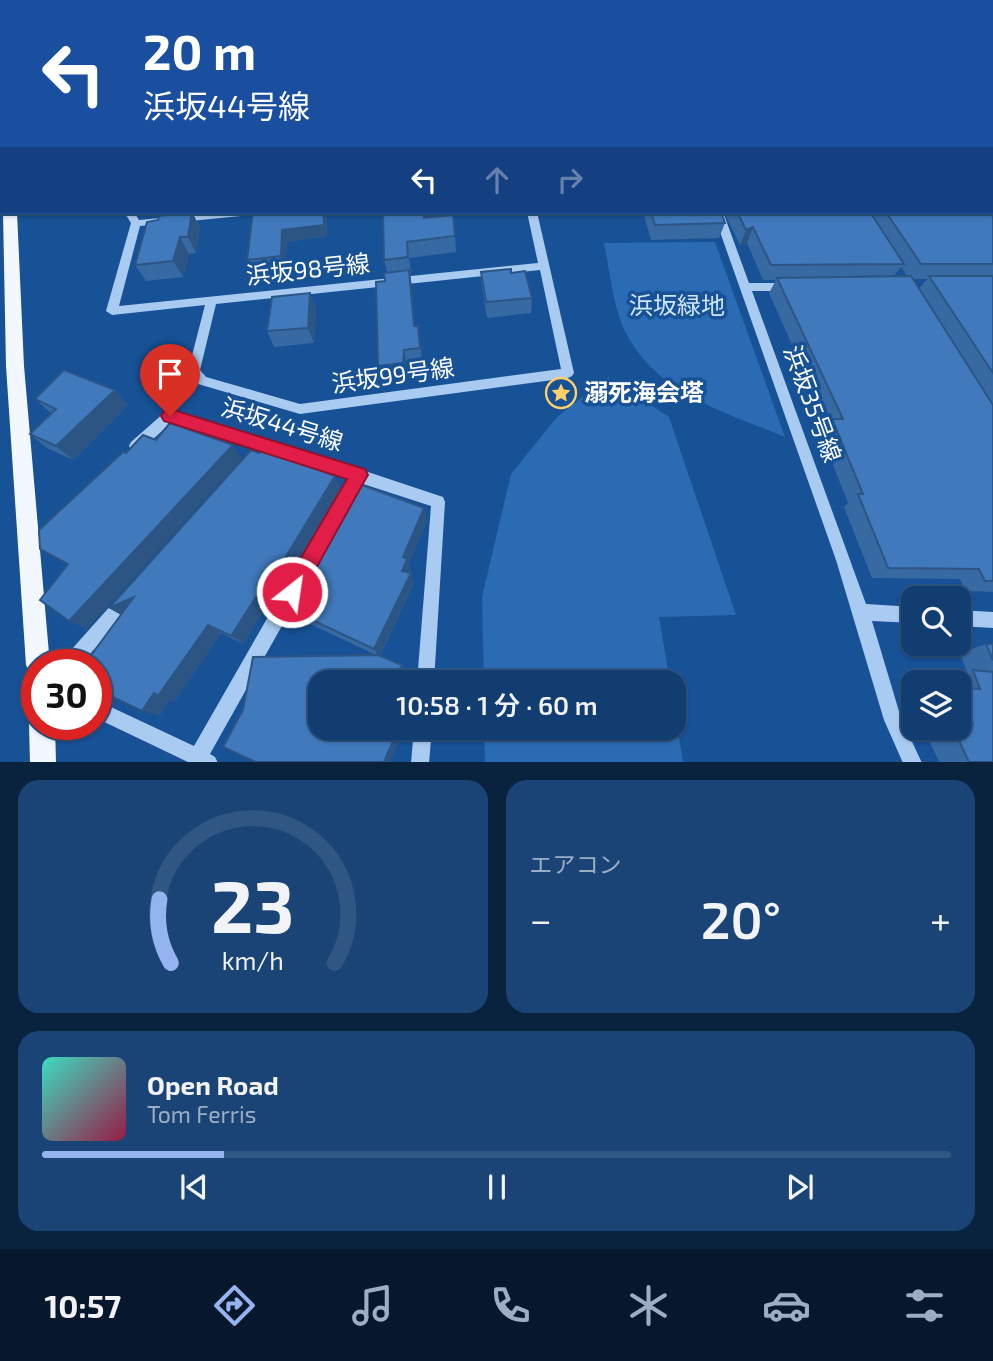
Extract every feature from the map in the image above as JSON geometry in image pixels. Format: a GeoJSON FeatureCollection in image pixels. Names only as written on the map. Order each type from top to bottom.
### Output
{"type":"FeatureCollection","features":[{"type":"Feature","properties":{"kind":"main road"},"geometry":{"type":"LineString","coordinates":[[10,214],[15,366],[34,537],[38,649]]}},
{"type":"Feature","properties":{"kind":"main road"},"geometry":{"type":"LineString","coordinates":[[42,740],[43,762]]}},
{"type":"Feature","properties":{"kind":"street"},"geometry":{"type":"LineString","coordinates":[[130,214],[136,223],[230,214]]}},
{"type":"Feature","properties":{"kind":"street"},"geometry":{"type":"LineString","coordinates":[[532,214],[544,266]]}},
{"type":"Feature","properties":{"kind":"street","name":"浜坂35号線"},"geometry":{"type":"LineString","coordinates":[[719,214],[845,560],[893,720],[913,762]]}},
{"type":"Feature","properties":{"kind":"street","name":"浜坂98号線"},"geometry":{"type":"LineString","coordinates":[[136,223],[112,311],[544,266]]}},
{"type":"Feature","properties":{"kind":"street","name":"浜坂99号線"},"geometry":{"type":"LineString","coordinates":[[211,302],[194,370],[202,381],[300,409],[568,373],[544,266]]}},
{"type":"Feature","properties":{"kind":"street"},"geometry":{"type":"LineString","coordinates":[[745,287],[798,287]]}},
{"type":"Feature","properties":{"kind":"street","name":"浜坂44号線"},"geometry":{"type":"LineString","coordinates":[[130,452],[170,416],[260,450],[355,480],[438,502],[427,670]]}},
{"type":"Feature","properties":{"kind":"street"},"geometry":{"type":"LineString","coordinates":[[112,717],[203,760],[298,580]]}},
{"type":"Feature","properties":{"kind":"street"},"geometry":{"type":"LineString","coordinates":[[83,649],[141,585]]}},
{"type":"Feature","properties":{"kind":"street"},"geometry":{"type":"LineString","coordinates":[[861,612],[901,614]]}},
{"type":"Feature","properties":{"kind":"street"},"geometry":{"type":"LineString","coordinates":[[971,619],[993,620]]}},
{"type":"Feature","properties":{"kind":"street"},"geometry":{"type":"LineString","coordinates":[[420,762],[422,740]]}},
{"type":"Feature","properties":{"kind":"green space","name":"浜坂緑地"},"geometry":{"type":"Polygon","coordinates":[[[715,242],[785,437],[716,409],[673,386],[638,353],[621,322],[604,243],[715,242]]]}},
{"type":"Feature","properties":{"kind":"green space"},"geometry":{"type":"Polygon","coordinates":[[[608,377],[669,417],[736,615],[659,617],[668,670],[484,670],[482,597],[511,474],[557,417],[608,377]]]}},
{"type":"Feature","properties":{"kind":"green space"},"geometry":{"type":"Polygon","coordinates":[[[484,740],[679,740],[683,762],[485,762],[484,740]]]}},
{"type":"Feature","properties":{"kind":"building"},"geometry":{"type":"Polygon","coordinates":[[[192,214],[188,237],[180,237],[173,261],[135,265],[147,222],[158,220],[159,216],[192,214]]]}},
{"type":"Feature","properties":{"kind":"building"},"geometry":{"type":"Polygon","coordinates":[[[253,214],[323,214],[324,225],[282,230],[281,256],[247,260],[253,214]]]}},
{"type":"Feature","properties":{"kind":"building"},"geometry":{"type":"Polygon","coordinates":[[[383,214],[423,214],[424,218],[453,215],[455,236],[407,242],[408,257],[384,260],[383,214]]]}},
{"type":"Feature","properties":{"kind":"building"},"geometry":{"type":"Polygon","coordinates":[[[652,214],[722,214],[725,223],[655,225],[652,214]]]}},
{"type":"Feature","properties":{"kind":"building"},"geometry":{"type":"Polygon","coordinates":[[[738,214],[871,214],[904,264],[771,265],[753,227],[746,230],[738,214]]]}},
{"type":"Feature","properties":{"kind":"building"},"geometry":{"type":"Polygon","coordinates":[[[887,214],[993,214],[993,264],[921,264],[887,214]]]}},
{"type":"Feature","properties":{"kind":"building"},"geometry":{"type":"Polygon","coordinates":[[[511,269],[511,273],[525,271],[532,298],[486,302],[481,272],[511,269]]]}},
{"type":"Feature","properties":{"kind":"building"},"geometry":{"type":"Polygon","coordinates":[[[409,270],[414,326],[418,326],[420,348],[404,350],[403,363],[378,366],[376,282],[385,281],[384,273],[409,270]]]}},
{"type":"Feature","properties":{"kind":"building"},"geometry":{"type":"Polygon","coordinates":[[[911,276],[993,405],[993,581],[985,581],[979,569],[888,568],[858,494],[863,494],[832,419],[843,419],[777,278],[911,276]]]}},
{"type":"Feature","properties":{"kind":"building"},"geometry":{"type":"Polygon","coordinates":[[[929,276],[993,276],[993,373],[929,276]]]}},
{"type":"Feature","properties":{"kind":"building"},"geometry":{"type":"Polygon","coordinates":[[[310,293],[308,328],[267,331],[272,297],[310,293]]]}},
{"type":"Feature","properties":{"kind":"building"},"geometry":{"type":"Polygon","coordinates":[[[64,370],[115,390],[56,446],[30,434],[56,409],[35,399],[64,370]]]}},
{"type":"Feature","properties":{"kind":"building"},"geometry":{"type":"Polygon","coordinates":[[[170,423],[233,445],[69,621],[40,600],[68,564],[40,549],[39,530],[143,435],[156,440],[170,423]]]}},
{"type":"Feature","properties":{"kind":"building"},"geometry":{"type":"Polygon","coordinates":[[[263,449],[335,476],[262,596],[258,594],[231,636],[208,625],[158,696],[154,693],[142,711],[112,697],[112,649],[96,649],[134,597],[109,608],[251,450],[259,453],[263,449]]]}},
{"type":"Feature","properties":{"kind":"building"},"geometry":{"type":"Polygon","coordinates":[[[354,482],[424,508],[403,557],[407,559],[402,571],[411,573],[374,649],[282,606],[354,482]]]}},
{"type":"Feature","properties":{"kind":"building"},"geometry":{"type":"Polygon","coordinates":[[[986,644],[993,644],[993,660],[986,644]]]}},
{"type":"Feature","properties":{"kind":"building"},"geometry":{"type":"Polygon","coordinates":[[[378,655],[402,665],[400,670],[308,670],[308,740],[393,740],[384,762],[256,762],[223,747],[243,710],[253,657],[378,655]]]}},
{"type":"Feature","properties":{"kind":"building"},"geometry":{"type":"Polygon","coordinates":[[[973,670],[993,672],[993,762],[969,762],[959,740],[971,740],[971,688],[980,689],[973,670]]]}},
{"type":"Feature","properties":{"kind":"place","name":"溺死海会塔"},"geometry":{"type":"Point","coordinates":[561,393]}},
{"type":"Feature","properties":{"kind":"route"},"geometry":{"type":"LineString","coordinates":[[170,416],[359,475],[292,592]]}}]}
